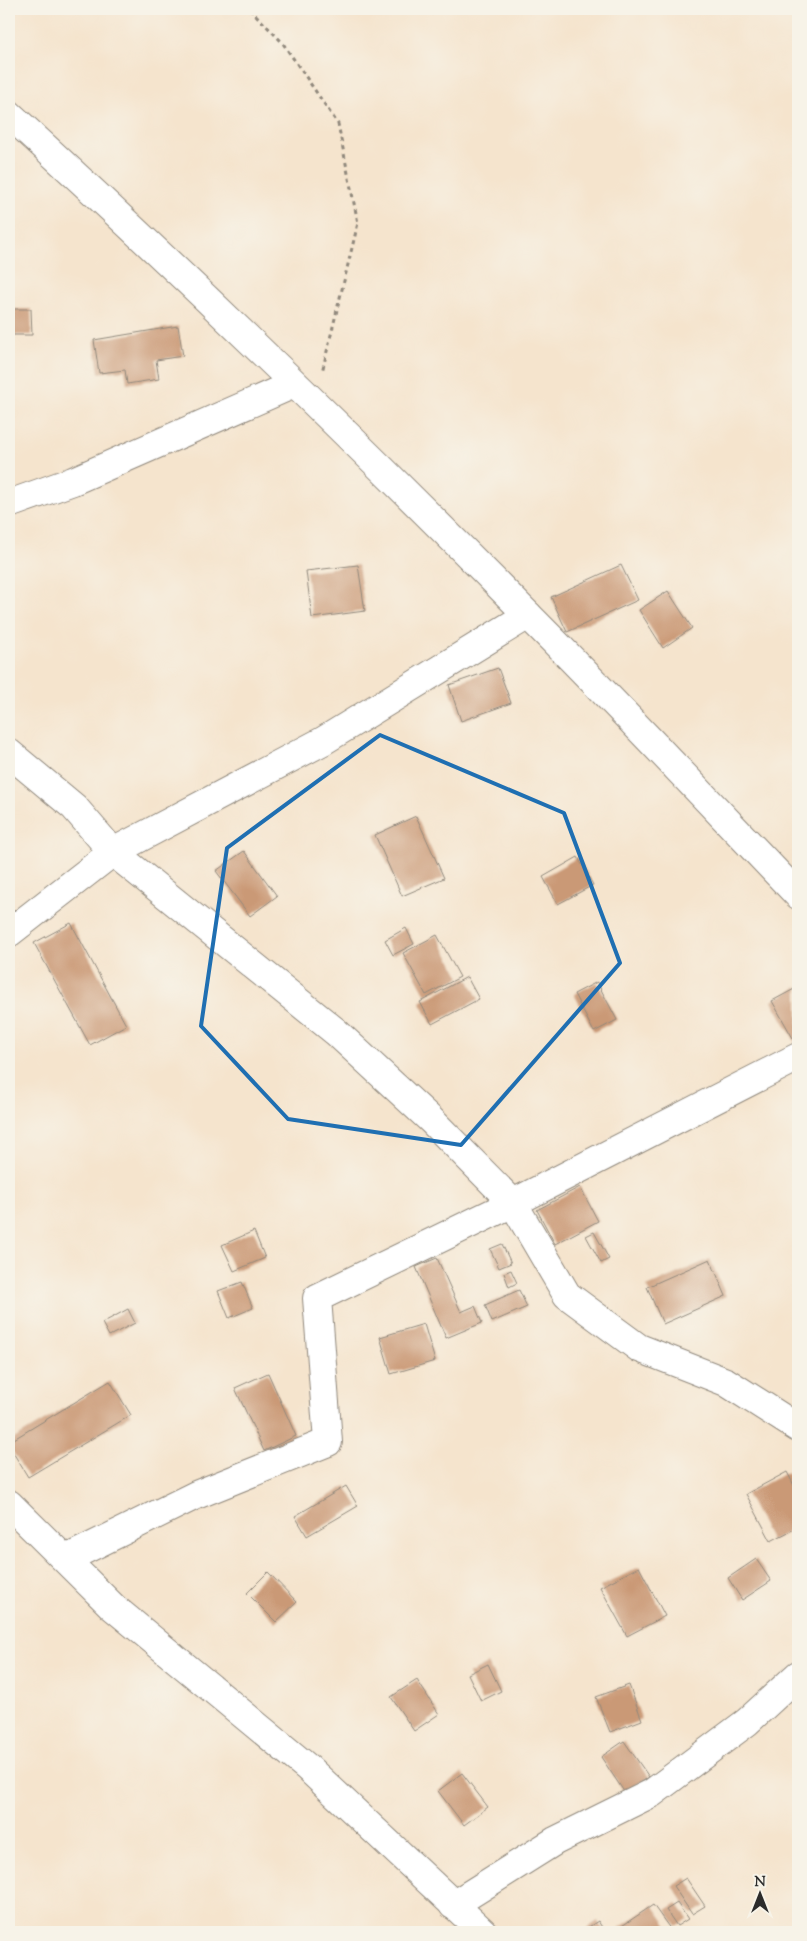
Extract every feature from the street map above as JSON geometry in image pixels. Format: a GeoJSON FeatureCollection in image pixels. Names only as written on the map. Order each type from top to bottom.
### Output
{"type":"FeatureCollection","features":[{"type":"Feature","properties":{"kind":"street"},"geometry":{"type":"LineString","coordinates":[[9,114],[127,222],[314,403],[528,615],[798,895]]}},
{"type":"Feature","properties":{"kind":"street"},"geometry":{"type":"LineString","coordinates":[[9,504],[74,482],[294,384]]}},
{"type":"Feature","properties":{"kind":"street"},"geometry":{"type":"LineString","coordinates":[[9,933],[113,852],[323,740],[528,615]]}},
{"type":"Feature","properties":{"kind":"street"},"geometry":{"type":"LineString","coordinates":[[9,753],[74,807],[113,852],[336,1032],[431,1120],[513,1203],[567,1295],[639,1348],[726,1382],[798,1428]]}},
{"type":"Feature","properties":{"kind":"street"},"geometry":{"type":"LineString","coordinates":[[66,1559],[196,1495],[328,1442],[317,1298],[513,1203],[798,1057]]}},
{"type":"Feature","properties":{"kind":"street"},"geometry":{"type":"LineString","coordinates":[[9,1504],[112,1607],[308,1768],[483,1932]]}},
{"type":"Feature","properties":{"kind":"street"},"geometry":{"type":"LineString","coordinates":[[453,1905],[555,1841],[652,1793],[747,1722],[798,1675]]}},
{"type":"Feature","properties":{"kind":"path"},"geometry":{"type":"LineString","coordinates":[[250,9],[282,42],[338,124],[358,223],[314,403]]}},
{"type":"Feature","properties":{"kind":"highlighted area"},"geometry":{"type":"Polygon","coordinates":[[[380,735],[564,813],[620,963],[461,1145],[288,1119],[201,1026],[227,848],[380,735]]]}},
{"type":"Feature","properties":{"kind":"building"},"geometry":{"type":"Polygon","coordinates":[[[9,309],[31,309],[32,335],[10,335],[9,309]]]}},
{"type":"Feature","properties":{"kind":"building"},"geometry":{"type":"Polygon","coordinates":[[[178,326],[183,356],[156,360],[159,379],[127,384],[125,370],[99,373],[94,340],[178,326]]]}},
{"type":"Feature","properties":{"kind":"building"},"geometry":{"type":"Polygon","coordinates":[[[358,565],[365,611],[312,618],[306,571],[358,565]]]}},
{"type":"Feature","properties":{"kind":"building"},"geometry":{"type":"Polygon","coordinates":[[[621,565],[638,600],[567,632],[551,597],[621,565]]]}},
{"type":"Feature","properties":{"kind":"building"},"geometry":{"type":"Polygon","coordinates":[[[668,591],[692,628],[663,648],[639,610],[668,591]]]}},
{"type":"Feature","properties":{"kind":"building"},"geometry":{"type":"Polygon","coordinates":[[[498,668],[511,703],[461,721],[449,685],[498,668]]]}},
{"type":"Feature","properties":{"kind":"building"},"geometry":{"type":"Polygon","coordinates":[[[416,816],[444,878],[402,896],[375,835],[416,816]]]}},
{"type":"Feature","properties":{"kind":"building"},"geometry":{"type":"Polygon","coordinates":[[[244,851],[277,896],[250,916],[216,871],[244,851]]]}},
{"type":"Feature","properties":{"kind":"building"},"geometry":{"type":"Polygon","coordinates":[[[578,857],[593,885],[558,904],[543,877],[578,857]]]}},
{"type":"Feature","properties":{"kind":"building"},"geometry":{"type":"Polygon","coordinates":[[[71,923],[126,1025],[90,1045],[34,943],[71,923]]]}},
{"type":"Feature","properties":{"kind":"building"},"geometry":{"type":"Polygon","coordinates":[[[406,928],[414,944],[393,955],[385,940],[406,928]]]}},
{"type":"Feature","properties":{"kind":"building"},"geometry":{"type":"Polygon","coordinates":[[[437,935],[460,977],[426,995],[403,953],[437,935]]]}},
{"type":"Feature","properties":{"kind":"building"},"geometry":{"type":"Polygon","coordinates":[[[467,977],[479,999],[432,1024],[420,1002],[467,977]]]}},
{"type":"Feature","properties":{"kind":"building"},"geometry":{"type":"Polygon","coordinates":[[[597,982],[617,1020],[594,1032],[574,994],[597,982]]]}},
{"type":"Feature","properties":{"kind":"building"},"geometry":{"type":"Polygon","coordinates":[[[798,987],[798,1047],[772,1001],[798,987]]]}},
{"type":"Feature","properties":{"kind":"building"},"geometry":{"type":"Polygon","coordinates":[[[580,1187],[598,1221],[555,1244],[537,1210],[580,1187]]]}},
{"type":"Feature","properties":{"kind":"building"},"geometry":{"type":"Polygon","coordinates":[[[254,1231],[265,1258],[234,1271],[222,1245],[254,1231]]]}},
{"type":"Feature","properties":{"kind":"building"},"geometry":{"type":"Polygon","coordinates":[[[594,1232],[609,1259],[601,1263],[586,1236],[594,1232]]]}},
{"type":"Feature","properties":{"kind":"building"},"geometry":{"type":"Polygon","coordinates":[[[502,1244],[511,1263],[499,1268],[490,1249],[502,1244]]]}},
{"type":"Feature","properties":{"kind":"building"},"geometry":{"type":"Polygon","coordinates":[[[437,1258],[461,1312],[475,1306],[482,1323],[446,1338],[416,1267],[437,1258]]]}},
{"type":"Feature","properties":{"kind":"building"},"geometry":{"type":"Polygon","coordinates":[[[710,1259],[726,1296],[663,1324],[647,1287],[710,1259]]]}},
{"type":"Feature","properties":{"kind":"building"},"geometry":{"type":"Polygon","coordinates":[[[511,1270],[517,1283],[509,1287],[504,1273],[511,1270]]]}},
{"type":"Feature","properties":{"kind":"building"},"geometry":{"type":"Polygon","coordinates":[[[242,1282],[253,1308],[229,1318],[218,1291],[242,1282]]]}},
{"type":"Feature","properties":{"kind":"building"},"geometry":{"type":"Polygon","coordinates":[[[519,1290],[527,1307],[492,1322],[485,1305],[519,1290]]]}},
{"type":"Feature","properties":{"kind":"building"},"geometry":{"type":"Polygon","coordinates":[[[128,1309],[135,1323],[109,1336],[102,1323],[128,1309]]]}},
{"type":"Feature","properties":{"kind":"building"},"geometry":{"type":"Polygon","coordinates":[[[424,1324],[435,1361],[391,1374],[380,1337],[424,1324]]]}},
{"type":"Feature","properties":{"kind":"building"},"geometry":{"type":"Polygon","coordinates":[[[268,1373],[296,1436],[264,1451],[235,1388],[268,1373]]]}},
{"type":"Feature","properties":{"kind":"building"},"geometry":{"type":"Polygon","coordinates":[[[110,1381],[131,1415],[28,1477],[9,1446],[9,1442],[110,1381]]]}},
{"type":"Feature","properties":{"kind":"building"},"geometry":{"type":"Polygon","coordinates":[[[787,1472],[798,1493],[798,1527],[771,1541],[746,1494],[787,1472]]]}},
{"type":"Feature","properties":{"kind":"building"},"geometry":{"type":"Polygon","coordinates":[[[346,1486],[358,1506],[307,1536],[295,1516],[346,1486]]]}},
{"type":"Feature","properties":{"kind":"building"},"geometry":{"type":"Polygon","coordinates":[[[756,1559],[771,1581],[742,1600],[728,1578],[756,1559]]]}},
{"type":"Feature","properties":{"kind":"building"},"geometry":{"type":"Polygon","coordinates":[[[639,1567],[665,1616],[627,1636],[600,1587],[639,1567]]]}},
{"type":"Feature","properties":{"kind":"building"},"geometry":{"type":"Polygon","coordinates":[[[268,1572],[297,1602],[276,1622],[247,1593],[268,1572]]]}},
{"type":"Feature","properties":{"kind":"building"},"geometry":{"type":"Polygon","coordinates":[[[488,1664],[501,1691],[481,1701],[468,1674],[488,1664]]]}},
{"type":"Feature","properties":{"kind":"building"},"geometry":{"type":"Polygon","coordinates":[[[417,1680],[439,1714],[414,1731],[391,1697],[417,1680]]]}},
{"type":"Feature","properties":{"kind":"building"},"geometry":{"type":"Polygon","coordinates":[[[629,1685],[642,1720],[610,1732],[596,1697],[629,1685]]]}},
{"type":"Feature","properties":{"kind":"building"},"geometry":{"type":"Polygon","coordinates":[[[624,1741],[649,1777],[625,1793],[601,1757],[624,1741]]]}},
{"type":"Feature","properties":{"kind":"building"},"geometry":{"type":"Polygon","coordinates":[[[462,1773],[488,1807],[464,1825],[438,1791],[462,1773]]]}},
{"type":"Feature","properties":{"kind":"building"},"geometry":{"type":"Polygon","coordinates":[[[686,1878],[705,1906],[692,1914],[673,1886],[686,1878]]]}},
{"type":"Feature","properties":{"kind":"building"},"geometry":{"type":"Polygon","coordinates":[[[677,1903],[688,1919],[677,1926],[666,1910],[677,1903]]]}},
{"type":"Feature","properties":{"kind":"building"},"geometry":{"type":"Polygon","coordinates":[[[653,1905],[671,1930],[668,1932],[613,1932],[653,1905]]]}},
{"type":"Feature","properties":{"kind":"building"},"geometry":{"type":"Polygon","coordinates":[[[598,1921],[605,1932],[581,1932],[598,1921]]]}}]}
